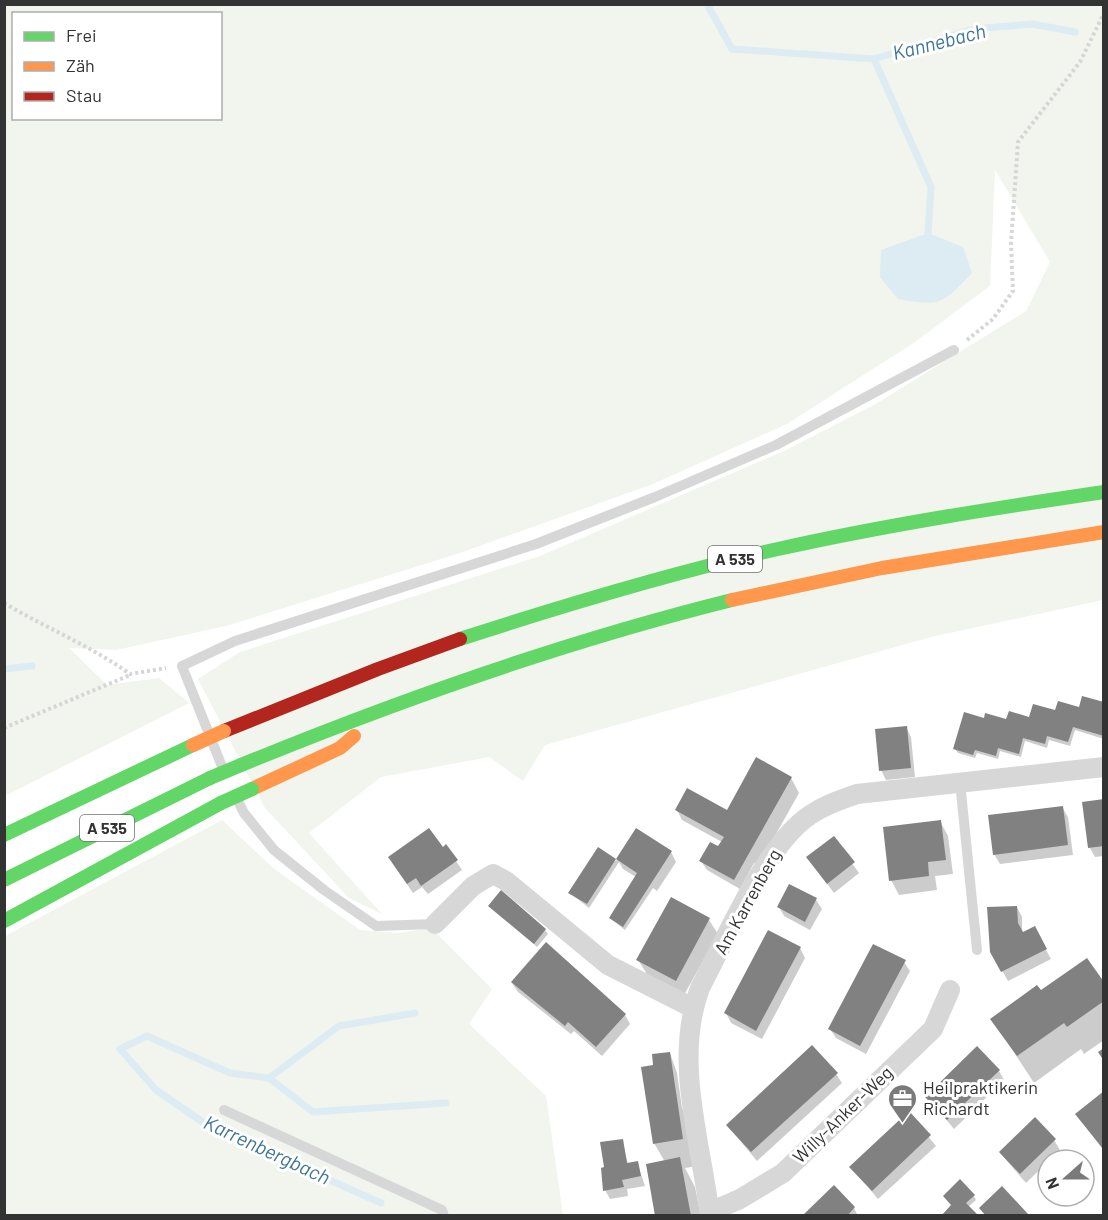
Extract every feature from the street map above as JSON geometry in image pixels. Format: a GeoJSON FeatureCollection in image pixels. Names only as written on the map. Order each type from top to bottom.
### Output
{"type":"FeatureCollection","features":[{"type":"Feature","properties":{"kind":"highway","name":"A 535"},"geometry":{"type":"LineString","coordinates":[[4,835],[193,745],[308,695],[506,624],[681,574],[857,532],[978,510],[1104,492]]}},
{"type":"Feature","properties":{"kind":"highway","name":"A 535"},"geometry":{"type":"LineString","coordinates":[[4,880],[210,778],[390,705],[522,659],[773,590],[994,547],[1104,532]]}},
{"type":"Feature","properties":{"kind":"highway"},"geometry":{"type":"LineString","coordinates":[[4,921],[221,803],[340,748],[390,705]]}},
{"type":"Feature","properties":{"kind":"street","name":"Am Karrenberg"},"geometry":{"type":"LineString","coordinates":[[710,1214],[689,1077],[687,1042],[693,1008],[700,988],[769,859],[790,832],[809,815],[856,794],[1104,767]]}},
{"type":"Feature","properties":{"kind":"street"},"geometry":{"type":"LineString","coordinates":[[435,924],[473,886],[493,874],[507,881],[608,964],[693,1008]]}},
{"type":"Feature","properties":{"kind":"street","name":"Willy-Anker-Weg"},"geometry":{"type":"LineString","coordinates":[[710,1214],[783,1173],[933,1029],[950,990]]}},
{"type":"Feature","properties":{"kind":"lane"},"geometry":{"type":"LineString","coordinates":[[435,924],[376,926],[324,891],[273,850],[244,813],[182,666],[235,641],[536,544],[655,496],[776,445],[954,350]]}},
{"type":"Feature","properties":{"kind":"lane"},"geometry":{"type":"LineString","coordinates":[[960,782],[977,950]]}},
{"type":"Feature","properties":{"kind":"lane"},"geometry":{"type":"LineString","coordinates":[[224,1110],[442,1210],[444,1215]]}},
{"type":"Feature","properties":{"kind":"path"},"geometry":{"type":"LineString","coordinates":[[954,350],[993,319],[1013,291],[1011,243],[1018,142],[1080,62],[1104,13]]}},
{"type":"Feature","properties":{"kind":"path"},"geometry":{"type":"LineString","coordinates":[[4,603],[42,626],[105,656],[130,674]]}},
{"type":"Feature","properties":{"kind":"path"},"geometry":{"type":"LineString","coordinates":[[4,728],[130,674],[182,666]]}},
{"type":"Feature","properties":{"kind":"shaded area"},"geometry":{"type":"Polygon","coordinates":[[[5,5],[1103,5],[1103,600],[931,637],[545,745],[523,781],[489,757],[381,777],[309,833],[382,914],[349,898],[265,808],[198,679],[240,652],[540,556],[784,451],[874,405],[1026,311],[1050,262],[995,170],[990,286],[915,342],[787,424],[653,484],[460,553],[226,626],[116,650],[69,648],[107,685],[159,678],[189,703],[5,796],[5,5]]]}},
{"type":"Feature","properties":{"kind":"shaded area"},"geometry":{"type":"Polygon","coordinates":[[[928,233],[963,247],[972,273],[940,301],[923,303],[898,299],[880,277],[881,250],[928,233]]]}},
{"type":"Feature","properties":{"kind":"shaded area"},"geometry":{"type":"Polygon","coordinates":[[[222,820],[273,868],[360,930],[399,933],[431,928],[492,989],[469,1024],[546,1096],[563,1215],[5,1216],[5,936],[222,820]]]}},
{"type":"Feature","properties":{"kind":"building"},"geometry":{"type":"Polygon","coordinates":[[[1082,696],[1104,702],[1104,736],[1073,727],[1068,742],[1047,736],[1045,744],[1023,738],[1019,754],[998,748],[996,756],[975,750],[973,755],[953,749],[964,712],[984,718],[985,713],[1006,719],[1009,711],[1029,717],[1033,704],[1055,710],[1058,701],[1079,707],[1082,696]]]}},
{"type":"Feature","properties":{"kind":"building"},"geometry":{"type":"Polygon","coordinates":[[[907,726],[911,768],[879,771],[875,729],[907,726]]]}},
{"type":"Feature","properties":{"kind":"building"},"geometry":{"type":"Polygon","coordinates":[[[756,757],[792,777],[734,880],[699,861],[710,842],[718,846],[724,837],[675,810],[687,788],[727,810],[756,757]]]}},
{"type":"Feature","properties":{"kind":"building"},"geometry":{"type":"Polygon","coordinates":[[[1104,799],[1104,846],[1088,848],[1082,802],[1104,799]]]}},
{"type":"Feature","properties":{"kind":"building"},"geometry":{"type":"Polygon","coordinates":[[[1063,806],[1068,845],[993,855],[988,815],[1063,806]]]}},
{"type":"Feature","properties":{"kind":"building"},"geometry":{"type":"Polygon","coordinates":[[[941,820],[946,860],[928,862],[929,876],[889,881],[883,827],[941,820]]]}},
{"type":"Feature","properties":{"kind":"building"},"geometry":{"type":"Polygon","coordinates":[[[429,828],[443,847],[446,844],[458,860],[421,886],[416,878],[407,884],[388,857],[429,828]]]}},
{"type":"Feature","properties":{"kind":"building"},"geometry":{"type":"Polygon","coordinates":[[[636,828],[672,851],[623,927],[609,918],[637,873],[616,859],[636,828]]]}},
{"type":"Feature","properties":{"kind":"building"},"geometry":{"type":"Polygon","coordinates":[[[834,836],[855,862],[827,884],[806,857],[834,836]]]}},
{"type":"Feature","properties":{"kind":"building"},"geometry":{"type":"Polygon","coordinates":[[[598,847],[616,859],[587,904],[568,893],[598,847]]]}},
{"type":"Feature","properties":{"kind":"building"},"geometry":{"type":"Polygon","coordinates":[[[789,884],[817,898],[805,922],[777,907],[789,884]]]}},
{"type":"Feature","properties":{"kind":"building"},"geometry":{"type":"Polygon","coordinates":[[[501,890],[546,929],[534,944],[488,906],[501,890]]]}},
{"type":"Feature","properties":{"kind":"building"},"geometry":{"type":"Polygon","coordinates":[[[671,897],[710,918],[676,981],[636,960],[671,897]]]}},
{"type":"Feature","properties":{"kind":"building"},"geometry":{"type":"Polygon","coordinates":[[[1017,906],[1018,923],[1023,932],[1035,926],[1047,949],[1001,972],[990,952],[987,907],[1017,906]]]}},
{"type":"Feature","properties":{"kind":"building"},"geometry":{"type":"Polygon","coordinates":[[[768,930],[801,947],[756,1031],[724,1013],[768,930]]]}},
{"type":"Feature","properties":{"kind":"building"},"geometry":{"type":"Polygon","coordinates":[[[546,942],[626,1014],[596,1047],[568,1022],[565,1026],[511,982],[546,942]]]}},
{"type":"Feature","properties":{"kind":"building"},"geometry":{"type":"Polygon","coordinates":[[[873,944],[906,960],[860,1046],[828,1029],[873,944]]]}},
{"type":"Feature","properties":{"kind":"building"},"geometry":{"type":"Polygon","coordinates":[[[1087,958],[1104,982],[1104,1001],[1067,1027],[1064,1023],[1017,1056],[990,1019],[1037,985],[1041,990],[1087,958]]]}},
{"type":"Feature","properties":{"kind":"building"},"geometry":{"type":"Polygon","coordinates":[[[812,1045],[838,1073],[751,1152],[726,1125],[812,1045]]]}},
{"type":"Feature","properties":{"kind":"building"},"geometry":{"type":"Polygon","coordinates":[[[977,1046],[1000,1070],[947,1120],[925,1097],[977,1046]]]}},
{"type":"Feature","properties":{"kind":"building"},"geometry":{"type":"Polygon","coordinates":[[[1104,1048],[1104,1061],[1098,1052],[1104,1048]]]}},
{"type":"Feature","properties":{"kind":"building"},"geometry":{"type":"Polygon","coordinates":[[[670,1052],[683,1139],[653,1144],[641,1067],[653,1065],[652,1054],[670,1052]]]}},
{"type":"Feature","properties":{"kind":"building"},"geometry":{"type":"Polygon","coordinates":[[[1104,1091],[1104,1150],[1075,1114],[1104,1091]]]}},
{"type":"Feature","properties":{"kind":"building"},"geometry":{"type":"Polygon","coordinates":[[[909,1111],[931,1135],[872,1191],[849,1167],[909,1111]]]}},
{"type":"Feature","properties":{"kind":"building"},"geometry":{"type":"Polygon","coordinates":[[[1035,1117],[1056,1139],[1047,1148],[1036,1148],[1036,1158],[1020,1174],[999,1152],[1035,1117]]]}},
{"type":"Feature","properties":{"kind":"building"},"geometry":{"type":"Polygon","coordinates":[[[623,1139],[627,1163],[638,1161],[641,1176],[622,1180],[624,1187],[603,1191],[601,1168],[604,1167],[600,1142],[623,1139]]]}},
{"type":"Feature","properties":{"kind":"building"},"geometry":{"type":"Polygon","coordinates":[[[680,1157],[691,1216],[655,1216],[646,1164],[680,1157]]]}},
{"type":"Feature","properties":{"kind":"building"},"geometry":{"type":"Polygon","coordinates":[[[960,1179],[975,1195],[966,1203],[979,1216],[941,1216],[951,1205],[943,1196],[960,1179]]]}},
{"type":"Feature","properties":{"kind":"building"},"geometry":{"type":"Polygon","coordinates":[[[834,1185],[855,1207],[847,1216],[802,1216],[834,1185]]]}},
{"type":"Feature","properties":{"kind":"building"},"geometry":{"type":"Polygon","coordinates":[[[1002,1186],[1028,1214],[1026,1216],[986,1216],[979,1208],[1002,1186]]]}},
{"type":"Feature","properties":{"kind":"waterway","name":"Kannebach"},"geometry":{"type":"LineString","coordinates":[[707,4],[732,49],[874,59],[973,29],[1032,24],[1075,32]]}},
{"type":"Feature","properties":{"kind":"waterway","name":"Kannebach"},"geometry":{"type":"LineString","coordinates":[[874,59],[931,187],[928,233]]}},
{"type":"Feature","properties":{"kind":"waterway","name":"Karrenbergbach"},"geometry":{"type":"LineString","coordinates":[[4,669],[32,666]]}},
{"type":"Feature","properties":{"kind":"waterway","name":"Karrenbergbach"},"geometry":{"type":"LineString","coordinates":[[381,1203],[207,1125],[156,1090],[120,1049],[147,1036],[230,1073],[269,1078],[339,1026],[415,1013]]}},
{"type":"Feature","properties":{"kind":"waterway","name":"Karrenbergbach"},"geometry":{"type":"LineString","coordinates":[[269,1078],[313,1112],[446,1103]]}},
{"type":"Feature","properties":{"kind":"traffic: fast"},"geometry":{"type":"LineString","coordinates":[[460,639],[618,590],[778,549],[859,532],[1104,492]]}},
{"type":"Feature","properties":{"kind":"traffic: fast"},"geometry":{"type":"LineString","coordinates":[[241,765],[362,717],[545,653],[732,600]]}},
{"type":"Feature","properties":{"kind":"traffic: fast"},"geometry":{"type":"LineString","coordinates":[[4,835],[193,745]]}},
{"type":"Feature","properties":{"kind":"traffic: fast"},"geometry":{"type":"LineString","coordinates":[[210,778],[241,765]]}},
{"type":"Feature","properties":{"kind":"traffic: fast"},"geometry":{"type":"LineString","coordinates":[[4,880],[210,778]]}},
{"type":"Feature","properties":{"kind":"traffic: fast"},"geometry":{"type":"LineString","coordinates":[[221,803],[252,789]]}},
{"type":"Feature","properties":{"kind":"traffic: fast"},"geometry":{"type":"LineString","coordinates":[[4,921],[221,803]]}},
{"type":"Feature","properties":{"kind":"traffic: slow"},"geometry":{"type":"LineString","coordinates":[[732,600],[882,568],[1104,532]]}},
{"type":"Feature","properties":{"kind":"traffic: slow"},"geometry":{"type":"LineString","coordinates":[[193,745],[224,731]]}},
{"type":"Feature","properties":{"kind":"traffic: slow"},"geometry":{"type":"LineString","coordinates":[[252,789],[340,748],[354,736]]}},
{"type":"Feature","properties":{"kind":"traffic: jam"},"geometry":{"type":"LineString","coordinates":[[224,731],[378,669],[460,639]]}},
{"type":"Feature","properties":{"kind":"place","name":"Heilpraktikerin Richardt"},"geometry":{"type":"Point","coordinates":[902,1124]}}]}
